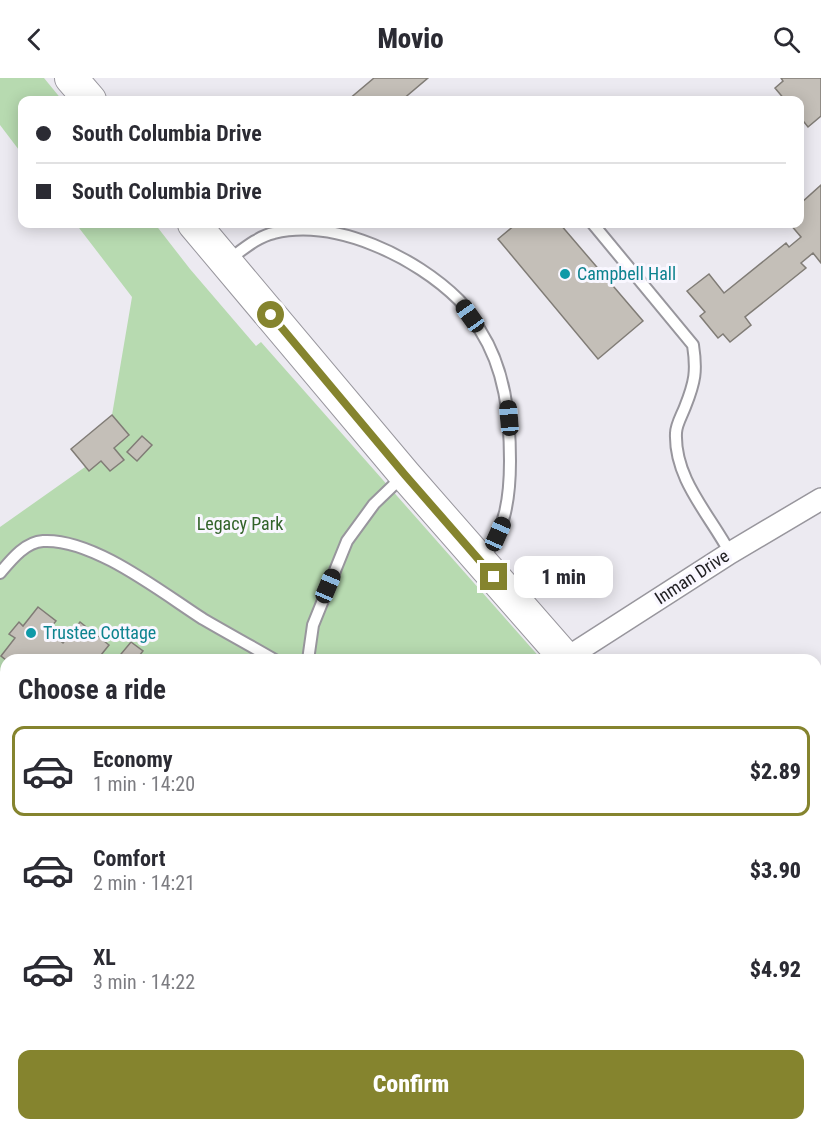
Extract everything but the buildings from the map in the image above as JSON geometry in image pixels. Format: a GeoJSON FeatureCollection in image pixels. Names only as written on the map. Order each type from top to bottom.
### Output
{"type":"FeatureCollection","features":[{"type":"Feature","properties":{"kind":"main road"},"geometry":{"type":"LineString","coordinates":[[71,78],[87,96]]}},
{"type":"Feature","properties":{"kind":"main road"},"geometry":{"type":"LineString","coordinates":[[197,228],[405,475],[562,654]]}},
{"type":"Feature","properties":{"kind":"street","name":"Inman Drive"},"geometry":{"type":"LineString","coordinates":[[574,654],[730,553],[821,499]]}},
{"type":"Feature","properties":{"kind":"lane"},"geometry":{"type":"LineString","coordinates":[[226,261],[272,233],[305,228],[335,232],[364,241],[404,259],[434,279],[460,301],[481,331],[498,368],[508,403],[510,476],[503,522],[493,546],[480,561]]}},
{"type":"Feature","properties":{"kind":"lane"},"geometry":{"type":"LineString","coordinates":[[596,228],[693,345],[696,367],[694,384],[676,431],[678,455],[686,481],[730,553]]}},
{"type":"Feature","properties":{"kind":"lane"},"geometry":{"type":"LineString","coordinates":[[309,654],[313,625],[347,541],[374,504],[405,475]]}},
{"type":"Feature","properties":{"kind":"lane"},"geometry":{"type":"LineString","coordinates":[[0,573],[17,553],[41,541],[67,542],[103,556],[265,654]]}},
{"type":"Feature","properties":{"kind":"green space"},"geometry":{"type":"Polygon","coordinates":[[[0,78],[44,78],[59,96],[18,96],[18,149],[0,125],[0,78]]]}},
{"type":"Feature","properties":{"kind":"green space","name":"Legacy Park"},"geometry":{"type":"Polygon","coordinates":[[[79,228],[158,228],[256,346],[261,342],[537,654],[0,654],[0,527],[129,436],[112,415],[132,297],[79,228]]]}},
{"type":"Feature","properties":{"kind":"place","name":"Campbell Hall"},"geometry":{"type":"Point","coordinates":[565,274]}},
{"type":"Feature","properties":{"kind":"place","name":"Trustee Cottage"},"geometry":{"type":"Point","coordinates":[31,633]}},
{"type":"Feature","properties":{"kind":"route"},"geometry":{"type":"LineString","coordinates":[[271,315],[494,577]]}}]}
